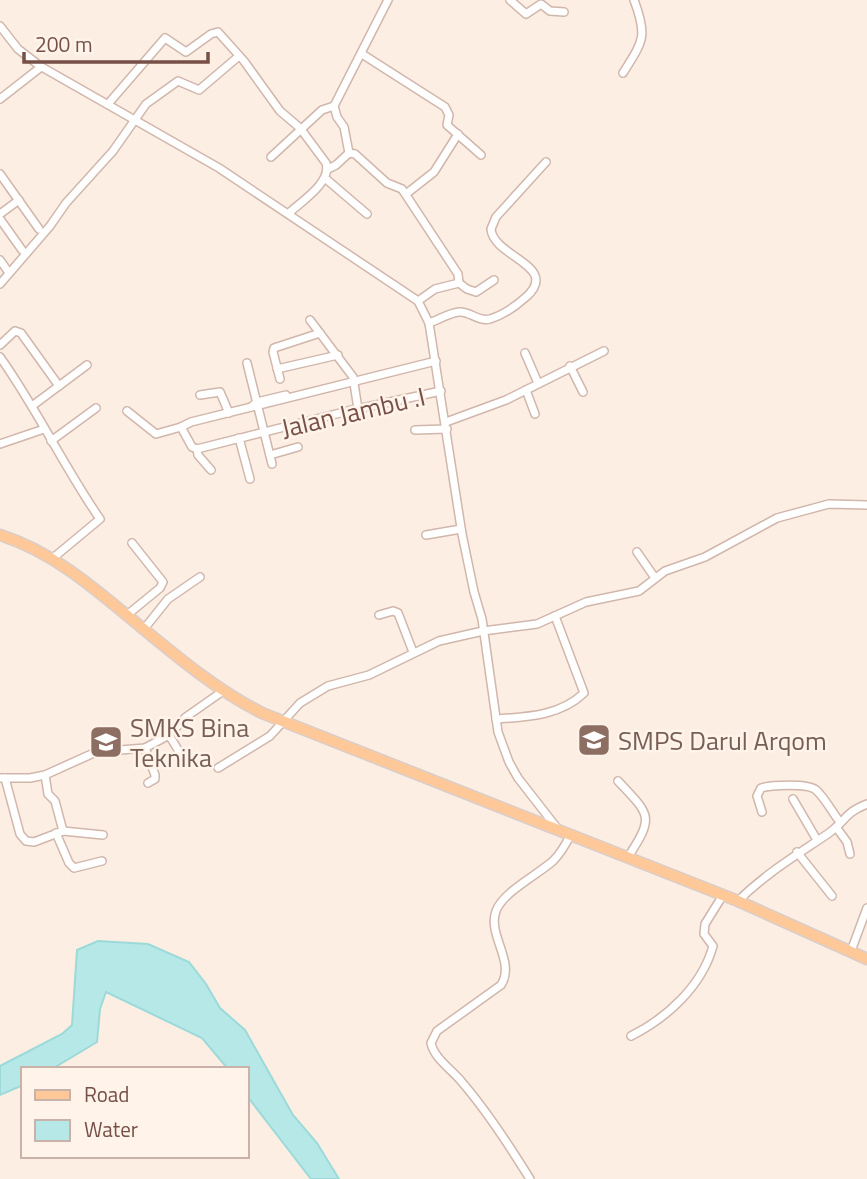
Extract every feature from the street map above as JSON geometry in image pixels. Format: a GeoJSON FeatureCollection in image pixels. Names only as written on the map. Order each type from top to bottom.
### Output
{"type":"FeatureCollection","features":[{"type":"Feature","properties":{"kind":"main road"},"geometry":{"type":"LineString","coordinates":[[0,535],[29,545],[53,558],[223,691],[262,713],[738,901],[867,959]]}},
{"type":"Feature","properties":{"kind":"street"},"geometry":{"type":"LineString","coordinates":[[271,157],[322,110],[334,106],[387,0]]}},
{"type":"Feature","properties":{"kind":"street"},"geometry":{"type":"LineString","coordinates":[[510,0],[526,13],[541,4],[550,11],[564,12]]}},
{"type":"Feature","properties":{"kind":"street"},"geometry":{"type":"LineString","coordinates":[[624,74],[638,49],[643,32],[634,0]]}},
{"type":"Feature","properties":{"kind":"street"},"geometry":{"type":"LineString","coordinates":[[0,26],[18,49],[41,67],[219,168],[418,300],[429,323],[461,529],[482,619],[502,746],[518,778],[558,828]]}},
{"type":"Feature","properties":{"kind":"street"},"geometry":{"type":"LineString","coordinates":[[108,104],[166,38],[186,52],[216,31],[239,56],[280,111],[300,128],[328,169],[326,179],[289,213]]}},
{"type":"Feature","properties":{"kind":"street"},"geometry":{"type":"LineString","coordinates":[[362,54],[445,107],[449,115],[446,123],[481,155]]}},
{"type":"Feature","properties":{"kind":"street"},"geometry":{"type":"LineString","coordinates":[[0,284],[113,151],[134,119],[152,99],[178,81],[198,90],[239,56]]}},
{"type":"Feature","properties":{"kind":"street"},"geometry":{"type":"LineString","coordinates":[[0,99],[41,67]]}},
{"type":"Feature","properties":{"kind":"street"},"geometry":{"type":"LineString","coordinates":[[334,106],[344,127],[349,153]]}},
{"type":"Feature","properties":{"kind":"street"},"geometry":{"type":"LineString","coordinates":[[406,194],[434,172],[458,134]]}},
{"type":"Feature","properties":{"kind":"street"},"geometry":{"type":"LineString","coordinates":[[328,169],[349,153]]}},
{"type":"Feature","properties":{"kind":"street"},"geometry":{"type":"LineString","coordinates":[[349,153],[355,154],[387,183],[400,187],[406,194],[453,265],[459,283],[476,292],[494,280]]}},
{"type":"Feature","properties":{"kind":"street"},"geometry":{"type":"LineString","coordinates":[[429,323],[460,312],[481,320],[491,318],[516,306],[533,291],[536,278],[532,270],[497,244],[491,229],[496,217],[546,162]]}},
{"type":"Feature","properties":{"kind":"street"},"geometry":{"type":"LineString","coordinates":[[0,174],[39,229]]}},
{"type":"Feature","properties":{"kind":"street"},"geometry":{"type":"LineString","coordinates":[[326,179],[367,214]]}},
{"type":"Feature","properties":{"kind":"street"},"geometry":{"type":"LineString","coordinates":[[19,201],[0,216],[22,250]]}},
{"type":"Feature","properties":{"kind":"street"},"geometry":{"type":"LineString","coordinates":[[0,260],[7,270]]}},
{"type":"Feature","properties":{"kind":"street"},"geometry":{"type":"LineString","coordinates":[[418,300],[435,289],[459,283]]}},
{"type":"Feature","properties":{"kind":"street"},"geometry":{"type":"LineString","coordinates":[[310,320],[354,379],[358,409]]}},
{"type":"Feature","properties":{"kind":"street"},"geometry":{"type":"LineString","coordinates":[[0,345],[15,331],[21,333],[59,386]]}},
{"type":"Feature","properties":{"kind":"street"},"geometry":{"type":"LineString","coordinates":[[279,379],[272,352],[274,348],[320,333]]}},
{"type":"Feature","properties":{"kind":"street"},"geometry":{"type":"LineString","coordinates":[[415,430],[447,426],[604,351]]}},
{"type":"Feature","properties":{"kind":"street"},"geometry":{"type":"LineString","coordinates":[[524,353],[538,383]]}},
{"type":"Feature","properties":{"kind":"street"},"geometry":{"type":"LineString","coordinates":[[277,369],[338,355]]}},
{"type":"Feature","properties":{"kind":"street"},"geometry":{"type":"LineString","coordinates":[[0,357],[100,519],[53,558]]}},
{"type":"Feature","properties":{"kind":"street"},"geometry":{"type":"LineString","coordinates":[[127,411],[138,417],[154,433],[435,359]]}},
{"type":"Feature","properties":{"kind":"street"},"geometry":{"type":"LineString","coordinates":[[247,363],[255,406],[272,464]]}},
{"type":"Feature","properties":{"kind":"street"},"geometry":{"type":"LineString","coordinates":[[32,406],[87,365]]}},
{"type":"Feature","properties":{"kind":"street"},"geometry":{"type":"LineString","coordinates":[[570,366],[583,392]]}},
{"type":"Feature","properties":{"kind":"street"},"geometry":{"type":"LineString","coordinates":[[526,390],[535,414]]}},
{"type":"Feature","properties":{"kind":"street","name":"Jalan Jambu .I"},"geometry":{"type":"LineString","coordinates":[[197,449],[441,391]]}},
{"type":"Feature","properties":{"kind":"street"},"geometry":{"type":"LineString","coordinates":[[200,395],[220,392],[229,413]]}},
{"type":"Feature","properties":{"kind":"street"},"geometry":{"type":"LineString","coordinates":[[51,441],[96,408]]}},
{"type":"Feature","properties":{"kind":"street"},"geometry":{"type":"LineString","coordinates":[[181,427],[192,447],[197,449],[198,455],[211,470]]}},
{"type":"Feature","properties":{"kind":"street"},"geometry":{"type":"LineString","coordinates":[[0,444],[44,429]]}},
{"type":"Feature","properties":{"kind":"street"},"geometry":{"type":"LineString","coordinates":[[239,438],[250,479]]}},
{"type":"Feature","properties":{"kind":"street"},"geometry":{"type":"LineString","coordinates":[[270,455],[298,447]]}},
{"type":"Feature","properties":{"kind":"street"},"geometry":{"type":"LineString","coordinates":[[218,768],[265,740],[300,703],[316,691],[335,683],[369,675],[439,641],[483,631],[537,624],[586,602],[639,591],[670,569],[718,551],[777,518],[830,504],[867,505]]}},
{"type":"Feature","properties":{"kind":"street"},"geometry":{"type":"LineString","coordinates":[[426,535],[461,529]]}},
{"type":"Feature","properties":{"kind":"street"},"geometry":{"type":"LineString","coordinates":[[127,615],[160,588],[163,582],[132,543]]}},
{"type":"Feature","properties":{"kind":"street"},"geometry":{"type":"LineString","coordinates":[[637,552],[655,578]]}},
{"type":"Feature","properties":{"kind":"street"},"geometry":{"type":"LineString","coordinates":[[144,629],[168,599],[200,577]]}},
{"type":"Feature","properties":{"kind":"street"},"geometry":{"type":"LineString","coordinates":[[379,615],[393,611],[398,613],[413,652]]}},
{"type":"Feature","properties":{"kind":"street"},"geometry":{"type":"LineString","coordinates":[[496,719],[545,715],[584,693],[555,616]]}},
{"type":"Feature","properties":{"kind":"street"},"geometry":{"type":"LineString","coordinates":[[103,835],[60,832],[34,842],[23,838],[2,777],[30,778],[45,775],[96,752],[145,748],[169,735],[186,718],[223,691]]}},
{"type":"Feature","properties":{"kind":"street"},"geometry":{"type":"LineString","coordinates":[[169,735],[183,758]]}},
{"type":"Feature","properties":{"kind":"street"},"geometry":{"type":"LineString","coordinates":[[145,748],[155,775],[155,779],[148,783]]}},
{"type":"Feature","properties":{"kind":"street"},"geometry":{"type":"LineString","coordinates":[[45,775],[48,794],[55,801],[69,863],[74,868],[102,862]]}},
{"type":"Feature","properties":{"kind":"street"},"geometry":{"type":"LineString","coordinates":[[618,781],[641,805],[647,820],[645,831],[628,857]]}},
{"type":"Feature","properties":{"kind":"street"},"geometry":{"type":"LineString","coordinates":[[762,812],[757,796],[761,788],[810,787],[817,791],[838,825],[850,854]]}},
{"type":"Feature","properties":{"kind":"street"},"geometry":{"type":"LineString","coordinates":[[793,799],[817,840]]}},
{"type":"Feature","properties":{"kind":"street"},"geometry":{"type":"LineString","coordinates":[[738,901],[758,881],[838,825],[850,811],[867,804]]}},
{"type":"Feature","properties":{"kind":"street"},"geometry":{"type":"LineString","coordinates":[[530,1179],[495,1126],[461,1081],[436,1054],[431,1043],[437,1031],[501,985],[505,964],[495,923],[496,910],[510,894],[559,855],[571,834]]}},
{"type":"Feature","properties":{"kind":"street"},"geometry":{"type":"LineString","coordinates":[[797,852],[832,896]]}},
{"type":"Feature","properties":{"kind":"street"},"geometry":{"type":"LineString","coordinates":[[631,1036],[656,1022],[695,983],[713,946],[704,934],[704,929],[723,895]]}},
{"type":"Feature","properties":{"kind":"street"},"geometry":{"type":"LineString","coordinates":[[851,951],[867,908]]}},
{"type":"Feature","properties":{"kind":"water"},"geometry":{"type":"Polygon","coordinates":[[[98,941],[148,944],[189,962],[220,1008],[245,1030],[293,1115],[317,1143],[339,1179],[311,1179],[248,1097],[248,1067],[226,1067],[202,1038],[106,992],[100,1009],[97,1042],[55,1067],[21,1067],[21,1086],[0,1095],[0,1066],[62,1034],[72,1025],[77,950],[98,941]]]}},
{"type":"Feature","properties":{"kind":"place","name":"SMPS Darul Arqom"},"geometry":{"type":"Point","coordinates":[594,740]}},
{"type":"Feature","properties":{"kind":"place","name":"SMKS Bina Teknika"},"geometry":{"type":"Point","coordinates":[106,742]}}]}
